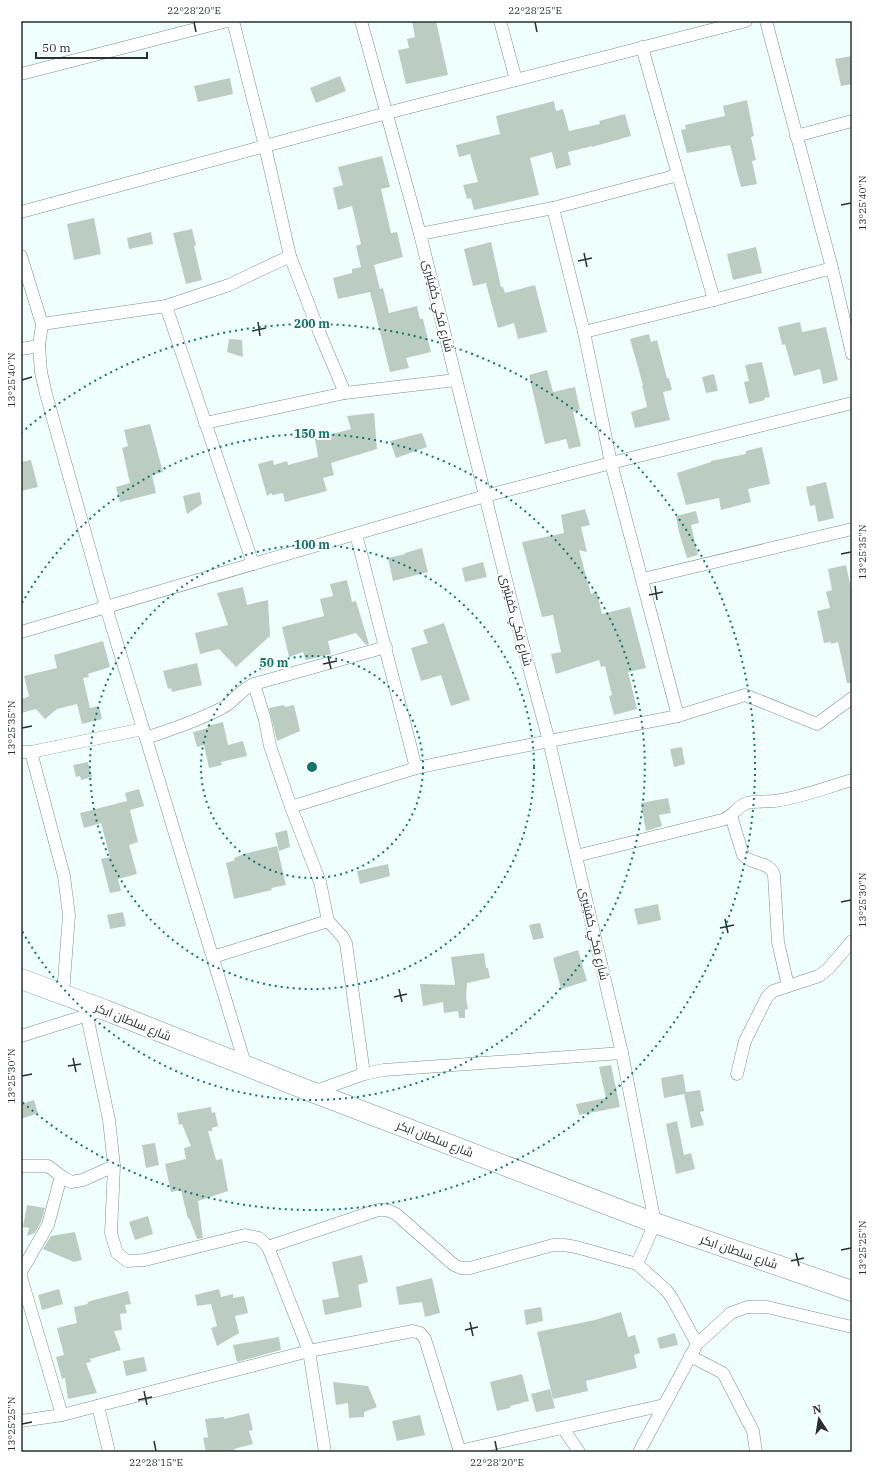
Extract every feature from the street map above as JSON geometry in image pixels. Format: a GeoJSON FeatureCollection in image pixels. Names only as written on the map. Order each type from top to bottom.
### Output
{"type":"FeatureCollection","features":[{"type":"Feature","properties":{"kind":"highway","name":"شارع سلطان ابكر"},"geometry":{"type":"LineString","coordinates":[[21,978],[63,994],[96,1013],[246,1067],[655,1223],[852,1291]]}},
{"type":"Feature","properties":{"kind":"street"},"geometry":{"type":"LineString","coordinates":[[21,74],[227,21]]}},
{"type":"Feature","properties":{"kind":"street"},"geometry":{"type":"LineString","coordinates":[[233,21],[265,146],[290,256],[320,334],[345,393]]}},
{"type":"Feature","properties":{"kind":"street","name":"شارع فكي كفيتيرى"},"geometry":{"type":"LineString","coordinates":[[361,21],[420,234],[515,616],[549,741],[622,1053],[655,1223]]}},
{"type":"Feature","properties":{"kind":"street"},"geometry":{"type":"LineString","coordinates":[[500,21],[516,80]]}},
{"type":"Feature","properties":{"kind":"street"},"geometry":{"type":"LineString","coordinates":[[21,212],[387,113],[746,21]]}},
{"type":"Feature","properties":{"kind":"street"},"geometry":{"type":"LineString","coordinates":[[766,21],[832,268],[852,354]]}},
{"type":"Feature","properties":{"kind":"street"},"geometry":{"type":"LineString","coordinates":[[642,47],[714,300]]}},
{"type":"Feature","properties":{"kind":"street"},"geometry":{"type":"LineString","coordinates":[[796,136],[852,121]]}},
{"type":"Feature","properties":{"kind":"street"},"geometry":{"type":"LineString","coordinates":[[420,234],[553,208],[678,176]]}},
{"type":"Feature","properties":{"kind":"street"},"geometry":{"type":"LineString","coordinates":[[553,208],[584,332],[611,463],[643,579],[678,716]]}},
{"type":"Feature","properties":{"kind":"street"},"geometry":{"type":"LineString","coordinates":[[21,256],[42,324],[38,346],[41,372],[46,394],[106,607],[246,1067]]}},
{"type":"Feature","properties":{"kind":"street"},"geometry":{"type":"LineString","coordinates":[[42,324],[166,306],[229,285],[290,256]]}},
{"type":"Feature","properties":{"kind":"street"},"geometry":{"type":"LineString","coordinates":[[584,332],[714,300],[832,268]]}},
{"type":"Feature","properties":{"kind":"street"},"geometry":{"type":"LineString","coordinates":[[166,306],[253,564]]}},
{"type":"Feature","properties":{"kind":"street"},"geometry":{"type":"LineString","coordinates":[[21,349],[38,346]]}},
{"type":"Feature","properties":{"kind":"street"},"geometry":{"type":"LineString","coordinates":[[205,423],[345,393],[456,380]]}},
{"type":"Feature","properties":{"kind":"street"},"geometry":{"type":"LineString","coordinates":[[21,632],[485,496],[852,403]]}},
{"type":"Feature","properties":{"kind":"street"},"geometry":{"type":"LineString","coordinates":[[643,579],[852,529]]}},
{"type":"Feature","properties":{"kind":"street"},"geometry":{"type":"LineString","coordinates":[[356,534],[416,768]]}},
{"type":"Feature","properties":{"kind":"street"},"geometry":{"type":"LineString","coordinates":[[63,994],[69,915],[64,876],[26,752],[145,733],[187,724],[230,704],[247,687],[254,684],[386,648]]}},
{"type":"Feature","properties":{"kind":"street"},"geometry":{"type":"LineString","coordinates":[[254,684],[265,720],[270,746],[291,808],[320,882],[328,921],[342,936],[346,943],[364,1074]]}},
{"type":"Feature","properties":{"kind":"street"},"geometry":{"type":"LineString","coordinates":[[291,808],[416,768],[678,716],[745,695],[817,724],[852,698]]}},
{"type":"Feature","properties":{"kind":"street"},"geometry":{"type":"LineString","coordinates":[[576,856],[722,820],[731,816],[741,805],[749,802],[775,801],[790,798],[852,780]]}},
{"type":"Feature","properties":{"kind":"street"},"geometry":{"type":"LineString","coordinates":[[731,816],[743,855],[746,859],[770,867],[774,875],[778,942],[788,986]]}},
{"type":"Feature","properties":{"kind":"street"},"geometry":{"type":"LineString","coordinates":[[213,957],[328,921]]}},
{"type":"Feature","properties":{"kind":"street"},"geometry":{"type":"LineString","coordinates":[[737,1074],[745,1041],[767,997],[773,991],[819,976],[829,968],[852,940]]}},
{"type":"Feature","properties":{"kind":"street"},"geometry":{"type":"LineString","coordinates":[[21,1036],[96,1013],[114,1166],[111,1233],[117,1253],[127,1261],[145,1260],[245,1235],[259,1238],[268,1247],[309,1351],[325,1452]]}},
{"type":"Feature","properties":{"kind":"street"},"geometry":{"type":"LineString","coordinates":[[312,1092],[364,1074],[384,1070],[622,1053]]}},
{"type":"Feature","properties":{"kind":"street"},"geometry":{"type":"LineString","coordinates":[[21,1166],[48,1166],[71,1182],[83,1180],[114,1166]]}},
{"type":"Feature","properties":{"kind":"street"},"geometry":{"type":"LineString","coordinates":[[21,1272],[48,1225],[61,1176]]}},
{"type":"Feature","properties":{"kind":"street"},"geometry":{"type":"LineString","coordinates":[[268,1247],[378,1210],[387,1210],[396,1214],[454,1265],[462,1268],[470,1268],[552,1245],[576,1247],[636,1264],[666,1290],[672,1298],[696,1344]]}},
{"type":"Feature","properties":{"kind":"street"},"geometry":{"type":"LineString","coordinates":[[636,1264],[655,1223]]}},
{"type":"Feature","properties":{"kind":"street"},"geometry":{"type":"LineString","coordinates":[[21,1277],[62,1415]]}},
{"type":"Feature","properties":{"kind":"street"},"geometry":{"type":"LineString","coordinates":[[639,1452],[696,1344],[732,1313],[747,1307],[767,1307],[852,1327]]}},
{"type":"Feature","properties":{"kind":"street"},"geometry":{"type":"LineString","coordinates":[[21,1421],[62,1415],[309,1351],[412,1331],[420,1333],[425,1339],[459,1451],[664,1405]]}},
{"type":"Feature","properties":{"kind":"street"},"geometry":{"type":"LineString","coordinates":[[690,1356],[723,1373],[753,1431],[756,1452]]}},
{"type":"Feature","properties":{"kind":"street"},"geometry":{"type":"LineString","coordinates":[[98,1406],[109,1452]]}},
{"type":"Feature","properties":{"kind":"street"},"geometry":{"type":"LineString","coordinates":[[563,1428],[579,1452]]}},
{"type":"Feature","properties":{"kind":"building"},"geometry":{"type":"Polygon","coordinates":[[[412,21],[436,21],[448,75],[406,84],[398,50],[409,48],[407,39],[415,37],[412,21]]]}},
{"type":"Feature","properties":{"kind":"building"},"geometry":{"type":"Polygon","coordinates":[[[852,56],[852,84],[841,86],[835,59],[852,56]]]}},
{"type":"Feature","properties":{"kind":"building"},"geometry":{"type":"Polygon","coordinates":[[[340,76],[346,91],[316,103],[310,88],[340,76]]]}},
{"type":"Feature","properties":{"kind":"building"},"geometry":{"type":"Polygon","coordinates":[[[230,78],[233,94],[198,102],[194,86],[230,78]]]}},
{"type":"Feature","properties":{"kind":"building"},"geometry":{"type":"Polygon","coordinates":[[[747,100],[754,136],[751,137],[756,160],[752,161],[757,184],[741,187],[730,145],[687,153],[681,130],[686,129],[685,125],[725,116],[723,106],[747,100]]]}},
{"type":"Feature","properties":{"kind":"building"},"geometry":{"type":"Polygon","coordinates":[[[554,101],[556,111],[563,109],[569,131],[600,124],[599,121],[625,114],[631,136],[568,152],[571,165],[556,169],[552,152],[530,158],[539,195],[474,210],[471,198],[467,199],[463,185],[478,182],[470,154],[459,157],[456,145],[500,134],[496,116],[554,101]]]}},
{"type":"Feature","properties":{"kind":"building"},"geometry":{"type":"Polygon","coordinates":[[[382,156],[390,187],[381,189],[391,233],[397,232],[403,257],[374,265],[380,289],[383,288],[389,313],[417,306],[420,319],[423,319],[431,352],[406,358],[409,368],[390,372],[370,292],[338,299],[333,278],[352,273],[352,269],[361,267],[356,246],[361,244],[352,206],[338,210],[333,188],[343,185],[338,167],[382,156]]]}},
{"type":"Feature","properties":{"kind":"building"},"geometry":{"type":"Polygon","coordinates":[[[94,218],[101,254],[74,260],[67,224],[94,218]]]}},
{"type":"Feature","properties":{"kind":"building"},"geometry":{"type":"Polygon","coordinates":[[[192,229],[196,245],[194,246],[202,280],[186,284],[173,233],[192,229]]]}},
{"type":"Feature","properties":{"kind":"building"},"geometry":{"type":"Polygon","coordinates":[[[151,232],[153,244],[129,249],[127,238],[151,232]]]}},
{"type":"Feature","properties":{"kind":"building"},"geometry":{"type":"Polygon","coordinates":[[[491,242],[501,287],[503,287],[505,293],[535,285],[547,332],[518,339],[514,323],[498,328],[486,283],[473,286],[464,249],[491,242]]]}},
{"type":"Feature","properties":{"kind":"building"},"geometry":{"type":"Polygon","coordinates":[[[756,247],[762,273],[733,280],[727,254],[756,247]]]}},
{"type":"Feature","properties":{"kind":"building"},"geometry":{"type":"Polygon","coordinates":[[[800,322],[802,332],[826,327],[838,380],[823,384],[820,369],[794,376],[785,344],[782,345],[778,327],[800,322]]]}},
{"type":"Feature","properties":{"kind":"building"},"geometry":{"type":"Polygon","coordinates":[[[649,334],[651,342],[657,340],[667,378],[669,378],[672,390],[663,392],[670,420],[635,428],[631,412],[647,407],[643,385],[630,339],[649,334]]]}},
{"type":"Feature","properties":{"kind":"building"},"geometry":{"type":"Polygon","coordinates":[[[229,339],[242,340],[243,357],[227,352],[229,339]]]}},
{"type":"Feature","properties":{"kind":"building"},"geometry":{"type":"Polygon","coordinates":[[[762,362],[770,397],[764,398],[765,400],[749,404],[744,382],[749,381],[745,365],[762,362]]]}},
{"type":"Feature","properties":{"kind":"building"},"geometry":{"type":"Polygon","coordinates":[[[547,370],[553,392],[575,387],[580,410],[573,412],[581,446],[569,449],[566,439],[545,444],[529,375],[547,370]]]}},
{"type":"Feature","properties":{"kind":"building"},"geometry":{"type":"Polygon","coordinates":[[[714,374],[718,391],[706,393],[702,377],[714,374]]]}},
{"type":"Feature","properties":{"kind":"building"},"geometry":{"type":"Polygon","coordinates":[[[374,413],[377,449],[331,463],[334,475],[323,478],[327,491],[285,502],[283,493],[272,495],[271,493],[267,496],[258,464],[273,460],[274,465],[287,461],[288,465],[318,457],[315,439],[351,429],[347,416],[374,413]]]}},
{"type":"Feature","properties":{"kind":"building"},"geometry":{"type":"Polygon","coordinates":[[[150,424],[163,472],[152,475],[156,493],[120,502],[116,487],[130,483],[122,448],[128,446],[124,430],[150,424]]]}},
{"type":"Feature","properties":{"kind":"building"},"geometry":{"type":"Polygon","coordinates":[[[422,433],[427,447],[396,458],[390,441],[422,433]]]}},
{"type":"Feature","properties":{"kind":"building"},"geometry":{"type":"Polygon","coordinates":[[[762,447],[770,484],[748,489],[751,502],[721,510],[719,498],[686,505],[677,473],[711,461],[746,454],[746,451],[762,447]]]}},
{"type":"Feature","properties":{"kind":"building"},"geometry":{"type":"Polygon","coordinates":[[[31,460],[38,487],[21,491],[21,462],[31,460]]]}},
{"type":"Feature","properties":{"kind":"building"},"geometry":{"type":"Polygon","coordinates":[[[826,482],[834,518],[818,522],[815,505],[810,506],[806,487],[826,482]]]}},
{"type":"Feature","properties":{"kind":"building"},"geometry":{"type":"Polygon","coordinates":[[[200,492],[202,504],[187,514],[183,496],[200,492]]]}},
{"type":"Feature","properties":{"kind":"building"},"geometry":{"type":"Polygon","coordinates":[[[585,509],[590,525],[581,527],[587,552],[579,550],[591,594],[597,592],[602,614],[630,607],[646,668],[628,672],[637,709],[614,715],[609,696],[612,695],[605,666],[601,667],[599,660],[556,674],[551,654],[561,652],[553,615],[542,617],[522,542],[564,533],[561,515],[585,509]]]}},
{"type":"Feature","properties":{"kind":"building"},"geometry":{"type":"Polygon","coordinates":[[[696,511],[699,523],[691,525],[698,555],[687,558],[676,516],[696,511]]]}},
{"type":"Feature","properties":{"kind":"building"},"geometry":{"type":"Polygon","coordinates":[[[422,548],[428,572],[393,581],[388,558],[422,548]]]}},
{"type":"Feature","properties":{"kind":"building"},"geometry":{"type":"Polygon","coordinates":[[[483,562],[487,577],[465,582],[462,568],[483,562]]]}},
{"type":"Feature","properties":{"kind":"building"},"geometry":{"type":"Polygon","coordinates":[[[846,565],[852,593],[852,683],[847,683],[838,642],[831,644],[831,642],[824,643],[817,611],[830,608],[826,592],[832,590],[828,569],[846,565]]]}},
{"type":"Feature","properties":{"kind":"building"},"geometry":{"type":"Polygon","coordinates":[[[347,580],[352,602],[356,601],[369,644],[366,645],[356,633],[328,641],[331,654],[306,660],[303,652],[289,657],[282,627],[324,616],[320,599],[333,596],[330,584],[347,580]]]}},
{"type":"Feature","properties":{"kind":"building"},"geometry":{"type":"Polygon","coordinates":[[[243,587],[247,605],[268,600],[270,636],[236,667],[219,649],[200,654],[195,633],[228,625],[217,593],[243,587]]]}},
{"type":"Feature","properties":{"kind":"building"},"geometry":{"type":"Polygon","coordinates":[[[444,623],[470,700],[451,706],[441,675],[421,681],[411,648],[428,643],[423,630],[444,623]]]}},
{"type":"Feature","properties":{"kind":"building"},"geometry":{"type":"Polygon","coordinates":[[[103,641],[110,667],[88,674],[89,677],[83,678],[90,708],[99,706],[102,719],[82,724],[77,704],[57,709],[45,719],[36,709],[21,713],[21,699],[29,696],[24,676],[57,668],[54,655],[103,641]]]}},
{"type":"Feature","properties":{"kind":"building"},"geometry":{"type":"Polygon","coordinates":[[[197,663],[202,685],[172,692],[171,688],[168,689],[163,671],[197,663]]]}},
{"type":"Feature","properties":{"kind":"building"},"geometry":{"type":"Polygon","coordinates":[[[284,705],[285,707],[294,705],[300,731],[277,741],[269,708],[284,705]]]}},
{"type":"Feature","properties":{"kind":"building"},"geometry":{"type":"Polygon","coordinates":[[[223,722],[228,745],[243,741],[247,756],[221,762],[222,765],[209,768],[204,745],[197,747],[193,732],[208,728],[207,726],[223,722]]]}},
{"type":"Feature","properties":{"kind":"building"},"geometry":{"type":"Polygon","coordinates":[[[682,747],[685,764],[674,767],[670,749],[682,747]]]}},
{"type":"Feature","properties":{"kind":"building"},"geometry":{"type":"Polygon","coordinates":[[[88,762],[92,777],[81,780],[80,776],[76,777],[73,765],[88,762]]]}},
{"type":"Feature","properties":{"kind":"building"},"geometry":{"type":"Polygon","coordinates":[[[139,789],[144,806],[130,810],[138,842],[129,845],[137,874],[118,879],[121,891],[110,893],[101,859],[110,857],[101,823],[84,828],[80,813],[127,801],[125,793],[139,789]]]}},
{"type":"Feature","properties":{"kind":"building"},"geometry":{"type":"Polygon","coordinates":[[[668,798],[671,813],[659,815],[662,826],[646,831],[641,803],[668,798]]]}},
{"type":"Feature","properties":{"kind":"building"},"geometry":{"type":"Polygon","coordinates":[[[287,830],[290,847],[279,851],[275,833],[287,830]]]}},
{"type":"Feature","properties":{"kind":"building"},"geometry":{"type":"Polygon","coordinates":[[[277,846],[286,885],[234,899],[226,863],[235,860],[234,858],[244,854],[277,846]]]}},
{"type":"Feature","properties":{"kind":"building"},"geometry":{"type":"Polygon","coordinates":[[[388,864],[390,876],[360,884],[357,871],[388,864]]]}},
{"type":"Feature","properties":{"kind":"building"},"geometry":{"type":"Polygon","coordinates":[[[658,904],[661,920],[638,925],[634,909],[658,904]]]}},
{"type":"Feature","properties":{"kind":"building"},"geometry":{"type":"Polygon","coordinates":[[[123,912],[126,926],[110,929],[107,915],[123,912]]]}},
{"type":"Feature","properties":{"kind":"building"},"geometry":{"type":"Polygon","coordinates":[[[540,923],[544,938],[533,940],[529,925],[540,923]]]}},
{"type":"Feature","properties":{"kind":"building"},"geometry":{"type":"Polygon","coordinates":[[[578,950],[587,981],[561,989],[553,958],[578,950]]]}},
{"type":"Feature","properties":{"kind":"building"},"geometry":{"type":"Polygon","coordinates":[[[484,953],[486,968],[488,968],[490,978],[467,983],[466,998],[468,1009],[465,1010],[465,1018],[459,1018],[458,1011],[444,1013],[443,1002],[423,1006],[420,984],[455,985],[451,957],[484,953]]]}},
{"type":"Feature","properties":{"kind":"building"},"geometry":{"type":"Polygon","coordinates":[[[611,1065],[620,1107],[579,1115],[576,1104],[606,1098],[599,1067],[611,1065]]]}},
{"type":"Feature","properties":{"kind":"building"},"geometry":{"type":"Polygon","coordinates":[[[683,1074],[686,1092],[700,1090],[704,1111],[700,1112],[704,1125],[691,1128],[684,1094],[664,1098],[661,1078],[683,1074]]]}},
{"type":"Feature","properties":{"kind":"building"},"geometry":{"type":"Polygon","coordinates":[[[34,1100],[38,1113],[21,1119],[21,1104],[34,1100]]]}},
{"type":"Feature","properties":{"kind":"building"},"geometry":{"type":"Polygon","coordinates":[[[211,1107],[212,1113],[215,1112],[218,1126],[212,1128],[212,1131],[208,1131],[216,1160],[222,1159],[228,1191],[198,1201],[203,1238],[197,1239],[189,1218],[188,1219],[181,1190],[171,1192],[165,1164],[186,1159],[184,1148],[191,1146],[182,1124],[179,1125],[177,1113],[211,1107]]]}},
{"type":"Feature","properties":{"kind":"building"},"geometry":{"type":"Polygon","coordinates":[[[677,1121],[684,1155],[691,1153],[695,1169],[676,1174],[666,1124],[677,1121]]]}},
{"type":"Feature","properties":{"kind":"building"},"geometry":{"type":"Polygon","coordinates":[[[155,1143],[159,1165],[146,1168],[142,1145],[155,1143]]]}},
{"type":"Feature","properties":{"kind":"building"},"geometry":{"type":"Polygon","coordinates":[[[27,1205],[45,1208],[41,1222],[35,1233],[27,1236],[29,1228],[23,1227],[27,1205]]]}},
{"type":"Feature","properties":{"kind":"building"},"geometry":{"type":"Polygon","coordinates":[[[148,1216],[153,1234],[135,1240],[129,1222],[148,1216]]]}},
{"type":"Feature","properties":{"kind":"building"},"geometry":{"type":"Polygon","coordinates":[[[75,1232],[82,1260],[74,1262],[43,1249],[51,1236],[75,1232]]]}},
{"type":"Feature","properties":{"kind":"building"},"geometry":{"type":"Polygon","coordinates":[[[362,1255],[368,1282],[358,1285],[362,1307],[325,1315],[322,1300],[339,1297],[332,1262],[362,1255]]]}},
{"type":"Feature","properties":{"kind":"building"},"geometry":{"type":"Polygon","coordinates":[[[432,1278],[440,1313],[425,1317],[422,1302],[399,1305],[396,1287],[432,1278]]]}},
{"type":"Feature","properties":{"kind":"building"},"geometry":{"type":"Polygon","coordinates":[[[59,1289],[63,1304],[42,1310],[38,1295],[59,1289]]]}},
{"type":"Feature","properties":{"kind":"building"},"geometry":{"type":"Polygon","coordinates":[[[219,1289],[221,1297],[233,1294],[233,1298],[244,1296],[248,1313],[235,1316],[239,1333],[217,1346],[211,1328],[217,1326],[211,1304],[197,1306],[195,1295],[219,1289]]]}},
{"type":"Feature","properties":{"kind":"building"},"geometry":{"type":"Polygon","coordinates":[[[128,1291],[131,1304],[125,1305],[127,1313],[120,1314],[122,1330],[114,1331],[121,1350],[90,1359],[91,1362],[86,1363],[97,1393],[68,1399],[65,1378],[62,1379],[56,1357],[64,1355],[57,1328],[77,1323],[74,1307],[128,1291]]]}},
{"type":"Feature","properties":{"kind":"building"},"geometry":{"type":"Polygon","coordinates":[[[541,1307],[543,1321],[526,1325],[524,1310],[541,1307]]]}},
{"type":"Feature","properties":{"kind":"building"},"geometry":{"type":"Polygon","coordinates":[[[621,1312],[628,1337],[635,1335],[640,1353],[634,1355],[637,1368],[586,1381],[588,1391],[553,1399],[537,1332],[595,1320],[621,1312]]]}},
{"type":"Feature","properties":{"kind":"building"},"geometry":{"type":"Polygon","coordinates":[[[675,1333],[678,1345],[660,1349],[657,1338],[675,1333]]]}},
{"type":"Feature","properties":{"kind":"building"},"geometry":{"type":"Polygon","coordinates":[[[279,1337],[281,1350],[237,1362],[233,1345],[279,1337]]]}},
{"type":"Feature","properties":{"kind":"building"},"geometry":{"type":"Polygon","coordinates":[[[144,1357],[147,1371],[126,1376],[123,1361],[144,1357]]]}},
{"type":"Feature","properties":{"kind":"building"},"geometry":{"type":"Polygon","coordinates":[[[522,1374],[529,1401],[497,1411],[490,1382],[522,1374]]]}},
{"type":"Feature","properties":{"kind":"building"},"geometry":{"type":"Polygon","coordinates":[[[333,1382],[368,1386],[377,1407],[364,1412],[364,1417],[349,1418],[348,1403],[336,1405],[333,1382]]]}},
{"type":"Feature","properties":{"kind":"building"},"geometry":{"type":"Polygon","coordinates":[[[550,1389],[555,1408],[536,1412],[531,1394],[550,1389]]]}},
{"type":"Feature","properties":{"kind":"building"},"geometry":{"type":"Polygon","coordinates":[[[249,1413],[253,1430],[249,1431],[253,1444],[234,1449],[235,1452],[206,1452],[203,1438],[208,1437],[205,1419],[224,1417],[224,1419],[249,1413]]]}},
{"type":"Feature","properties":{"kind":"building"},"geometry":{"type":"Polygon","coordinates":[[[420,1415],[425,1435],[397,1441],[392,1421],[420,1415]]]}}]}
